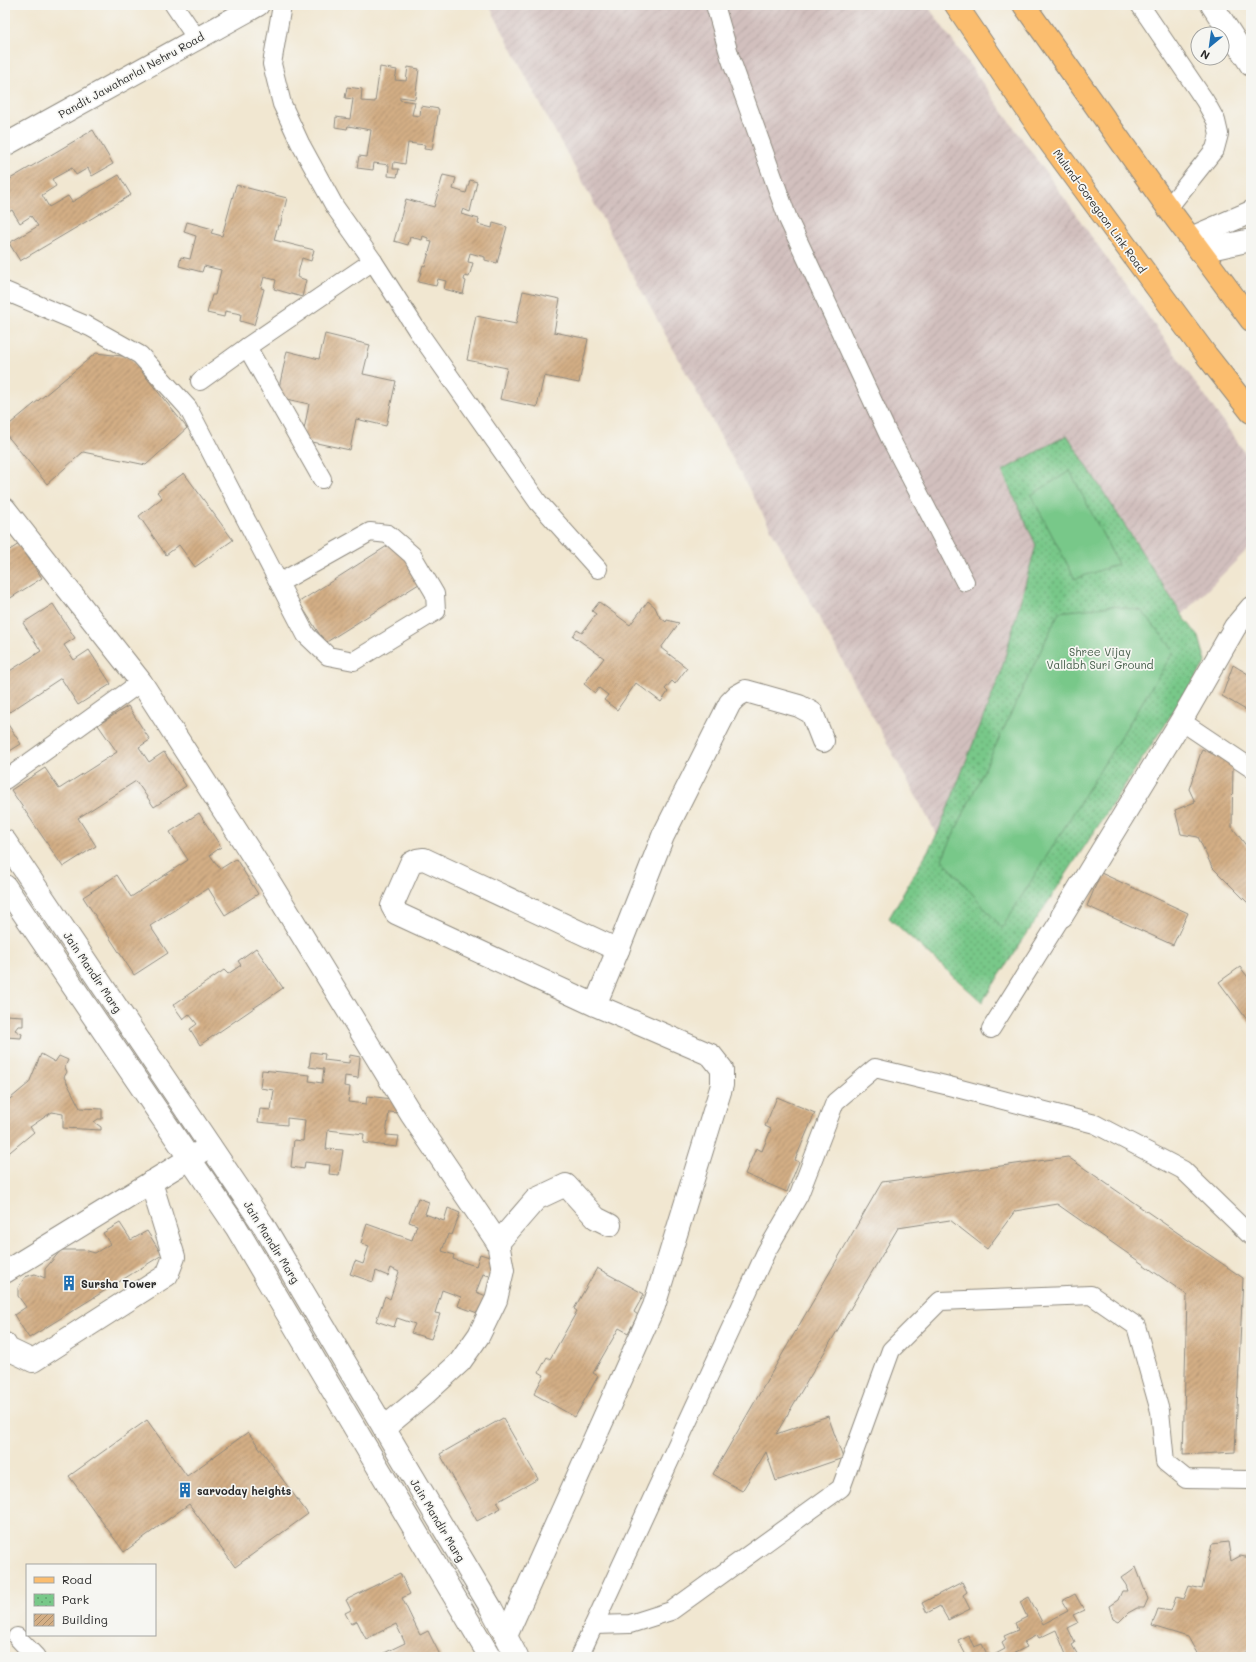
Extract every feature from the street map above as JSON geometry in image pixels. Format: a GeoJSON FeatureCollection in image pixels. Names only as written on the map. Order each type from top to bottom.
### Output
{"type":"FeatureCollection","features":[{"type":"Feature","properties":{"kind":"main road","name":"Mulund-Goregaon Link Road"},"geometry":{"type":"LineString","coordinates":[[956,5],[1042,132],[1207,356],[1251,412]]}},
{"type":"Feature","properties":{"kind":"main road"},"geometry":{"type":"LineString","coordinates":[[1024,5],[1168,208],[1251,320]]}},
{"type":"Feature","properties":{"kind":"street","name":"Pandit Jawaharlal Nehru Road"},"geometry":{"type":"LineString","coordinates":[[5,145],[258,5]]}},
{"type":"Feature","properties":{"kind":"street"},"geometry":{"type":"LineString","coordinates":[[1212,5],[1251,65]]}},
{"type":"Feature","properties":{"kind":"street"},"geometry":{"type":"LineString","coordinates":[[1196,244],[1251,212]]}},
{"type":"Feature","properties":{"kind":"street"},"geometry":{"type":"LineString","coordinates":[[1196,244],[1251,240]]}},
{"type":"Feature","properties":{"kind":"street"},"geometry":{"type":"LineString","coordinates":[[5,509],[141,682],[272,886],[411,1114],[498,1243],[503,1270],[496,1300],[480,1334],[460,1362],[425,1394],[384,1428]]}},
{"type":"Feature","properties":{"kind":"street"},"geometry":{"type":"LineString","coordinates":[[1062,916],[1181,721],[1235,627],[1251,608]]}},
{"type":"Feature","properties":{"kind":"street"},"geometry":{"type":"LineString","coordinates":[[595,1005],[663,836],[730,703],[737,696],[746,692],[799,706],[812,713],[823,741]]}},
{"type":"Feature","properties":{"kind":"street","name":"Jain Mandir Marg"},"geometry":{"type":"LineString","coordinates":[[5,841],[264,1226],[448,1536],[517,1657]]}},
{"type":"Feature","properties":{"kind":"street"},"geometry":{"type":"LineString","coordinates":[[506,1636],[656,1301],[722,1085],[722,1069],[711,1055],[595,1005],[396,913],[392,906],[395,896],[411,863],[424,859],[618,950]]}},
{"type":"Feature","properties":{"kind":"street","name":"Jain Mandir Marg"},"geometry":{"type":"LineString","coordinates":[[5,886],[236,1227],[490,1657]]}},
{"type":"Feature","properties":{"kind":"street"},"geometry":{"type":"LineString","coordinates":[[24,914],[45,901]]}},
{"type":"Feature","properties":{"kind":"street"},"geometry":{"type":"LineString","coordinates":[[5,1272],[210,1146]]}},
{"type":"Feature","properties":{"kind":"street"},"geometry":{"type":"LineString","coordinates":[[5,1344],[8,1349],[33,1361],[167,1275],[174,1257],[151,1182]]}},
{"type":"Feature","properties":{"kind":"street"},"geometry":{"type":"LineString","coordinates":[[498,1243],[536,1199],[566,1185],[596,1218],[610,1225]]}},
{"type":"Feature","properties":{"kind":"street"},"geometry":{"type":"LineString","coordinates":[[262,1270],[282,1257]]}},
{"type":"Feature","properties":{"kind":"street"},"geometry":{"type":"LineString","coordinates":[[326,1379],[347,1366]]}},
{"type":"Feature","properties":{"kind":"street"},"geometry":{"type":"LineString","coordinates":[[385,1479],[406,1466]]}},
{"type":"Feature","properties":{"kind":"street"},"geometry":{"type":"LineString","coordinates":[[426,1548],[448,1536]]}},
{"type":"Feature","properties":{"kind":"lane"},"geometry":{"type":"LineString","coordinates":[[174,5],[197,39]]}},
{"type":"Feature","properties":{"kind":"lane"},"geometry":{"type":"LineString","coordinates":[[282,5],[272,64],[282,104],[300,143],[335,208],[373,262],[417,330],[538,502],[598,569]]}},
{"type":"Feature","properties":{"kind":"lane"},"geometry":{"type":"LineString","coordinates":[[715,5],[730,57],[788,219],[889,436],[965,582]]}},
{"type":"Feature","properties":{"kind":"lane"},"geometry":{"type":"LineString","coordinates":[[1140,5],[1205,101],[1216,121],[1219,134],[1215,149],[1168,208]]}},
{"type":"Feature","properties":{"kind":"lane"},"geometry":{"type":"LineString","coordinates":[[200,381],[247,347],[373,262]]}},
{"type":"Feature","properties":{"kind":"lane"},"geometry":{"type":"LineString","coordinates":[[5,291],[90,327],[140,355],[188,408],[306,635],[328,656],[354,661],[436,611],[435,594],[412,555],[388,534],[370,532],[279,583]]}},
{"type":"Feature","properties":{"kind":"lane"},"geometry":{"type":"LineString","coordinates":[[247,347],[322,479]]}},
{"type":"Feature","properties":{"kind":"lane"},"geometry":{"type":"LineString","coordinates":[[5,780],[141,682]]}},
{"type":"Feature","properties":{"kind":"lane"},"geometry":{"type":"LineString","coordinates":[[1181,721],[1251,768]]}},
{"type":"Feature","properties":{"kind":"lane"},"geometry":{"type":"LineString","coordinates":[[991,1030],[1062,916]]}},
{"type":"Feature","properties":{"kind":"lane"},"geometry":{"type":"LineString","coordinates":[[579,1657],[766,1252],[799,1195],[835,1102],[875,1068],[1095,1124],[1183,1170],[1251,1236]]}},
{"type":"Feature","properties":{"kind":"lane"},"geometry":{"type":"LineString","coordinates":[[594,1625],[630,1624],[671,1611],[841,1488],[863,1431],[890,1350],[940,1301],[1091,1295],[1136,1326],[1160,1411],[1165,1462],[1186,1479],[1251,1479]]}},
{"type":"Feature","properties":{"kind":"lane"},"geometry":{"type":"LineString","coordinates":[[17,1637],[36,1657]]}},
{"type":"Feature","properties":{"kind":"shaded area"},"geometry":{"type":"Polygon","coordinates":[[[489,5],[927,5],[1251,461],[1251,546],[1182,615],[1067,435],[1002,471],[1036,545],[1000,675],[937,835],[545,113],[489,5]]]}},
{"type":"Feature","properties":{"kind":"green space","name":"Shree Vijay Vallabh Suri Ground"},"geometry":{"type":"Polygon","coordinates":[[[1067,435],[1182,615],[1199,637],[1206,662],[982,1002],[889,918],[937,835],[1000,675],[1036,545],[1002,471],[1067,435]]]}},
{"type":"Feature","properties":{"kind":"green space"},"geometry":{"type":"Polygon","coordinates":[[[1070,471],[1118,564],[1075,579],[1031,495],[1070,471]]]}},
{"type":"Feature","properties":{"kind":"green space"},"geometry":{"type":"Polygon","coordinates":[[[1114,606],[1142,611],[1174,651],[1002,928],[942,859],[1059,612],[1114,606]]]}},
{"type":"Feature","properties":{"kind":"building"},"geometry":{"type":"Polygon","coordinates":[[[380,67],[397,70],[395,80],[406,81],[408,67],[419,69],[415,99],[400,97],[400,100],[415,102],[412,115],[420,116],[421,106],[439,109],[432,150],[424,149],[425,145],[408,143],[405,164],[394,162],[393,169],[399,169],[397,177],[388,176],[389,165],[374,163],[373,170],[357,168],[359,156],[367,157],[371,130],[348,126],[347,129],[335,127],[336,117],[350,119],[353,99],[345,98],[347,87],[362,89],[361,101],[375,102],[380,67]]]}},
{"type":"Feature","properties":{"kind":"building"},"geometry":{"type":"Polygon","coordinates":[[[93,130],[113,164],[92,176],[88,168],[76,175],[72,168],[52,179],[56,186],[42,195],[49,207],[68,196],[72,202],[119,175],[131,195],[20,261],[9,243],[38,226],[31,216],[20,223],[12,210],[7,213],[5,209],[5,182],[93,130]]]}},
{"type":"Feature","properties":{"kind":"building"},"geometry":{"type":"Polygon","coordinates":[[[443,175],[456,178],[453,189],[466,193],[470,180],[477,182],[470,212],[463,209],[461,214],[479,219],[478,224],[492,228],[493,223],[507,227],[497,263],[485,260],[485,257],[470,253],[468,262],[473,263],[469,277],[465,276],[464,280],[466,281],[463,294],[444,289],[446,281],[438,279],[436,286],[418,282],[423,265],[425,266],[432,242],[428,241],[428,238],[423,236],[422,240],[410,237],[408,245],[394,241],[406,199],[434,207],[443,175]]]}},
{"type":"Feature","properties":{"kind":"building"},"geometry":{"type":"Polygon","coordinates":[[[236,185],[287,198],[280,226],[278,225],[274,240],[314,250],[311,261],[302,258],[297,277],[306,280],[302,297],[274,289],[276,280],[264,277],[261,288],[264,289],[254,325],[240,321],[241,314],[225,311],[224,317],[207,313],[212,295],[215,295],[221,270],[204,266],[202,272],[179,266],[181,257],[190,259],[196,236],[184,232],[187,222],[213,229],[211,233],[222,236],[236,185]]]}},
{"type":"Feature","properties":{"kind":"building"},"geometry":{"type":"Polygon","coordinates":[[[523,291],[560,299],[554,332],[588,339],[579,383],[544,376],[537,407],[500,399],[507,368],[467,360],[476,316],[516,324],[523,291]]]}},
{"type":"Feature","properties":{"kind":"building"},"geometry":{"type":"Polygon","coordinates":[[[325,334],[370,345],[363,374],[396,381],[386,426],[356,419],[350,450],[302,440],[309,404],[277,397],[287,351],[319,359],[325,334]]]}},
{"type":"Feature","properties":{"kind":"building"},"geometry":{"type":"Polygon","coordinates":[[[96,353],[130,357],[187,428],[146,465],[83,452],[47,484],[5,433],[5,428],[96,353]]]}},
{"type":"Feature","properties":{"kind":"building"},"geometry":{"type":"Polygon","coordinates":[[[184,473],[233,540],[195,567],[179,545],[166,555],[139,516],[162,498],[157,492],[184,473]]]}},
{"type":"Feature","properties":{"kind":"building"},"geometry":{"type":"Polygon","coordinates":[[[395,541],[422,582],[325,643],[299,602],[395,541]]]}},
{"type":"Feature","properties":{"kind":"building"},"geometry":{"type":"Polygon","coordinates":[[[19,544],[42,578],[9,599],[5,593],[5,553],[19,544]]]}},
{"type":"Feature","properties":{"kind":"building"},"geometry":{"type":"Polygon","coordinates":[[[648,601],[655,607],[659,616],[666,622],[667,620],[679,623],[661,648],[687,668],[675,684],[672,681],[665,689],[668,692],[661,702],[636,683],[617,710],[604,700],[608,695],[599,688],[595,693],[584,684],[604,658],[573,636],[577,630],[582,633],[596,614],[592,611],[599,602],[630,625],[648,601]]]}},
{"type":"Feature","properties":{"kind":"building"},"geometry":{"type":"Polygon","coordinates":[[[53,604],[75,638],[64,645],[74,660],[89,650],[111,684],[78,705],[61,678],[5,715],[5,674],[41,651],[23,623],[53,604]]]}},
{"type":"Feature","properties":{"kind":"building"},"geometry":{"type":"Polygon","coordinates":[[[1233,665],[1248,674],[1251,667],[1251,713],[1222,696],[1233,665]]]}},
{"type":"Feature","properties":{"kind":"building"},"geometry":{"type":"Polygon","coordinates":[[[128,706],[150,740],[139,747],[149,762],[164,752],[186,786],[154,807],[136,781],[78,818],[96,846],[63,867],[11,790],[45,768],[59,789],[117,752],[98,725],[128,706]]]}},
{"type":"Feature","properties":{"kind":"building"},"geometry":{"type":"Polygon","coordinates":[[[5,720],[21,744],[5,754],[5,720]]]}},
{"type":"Feature","properties":{"kind":"building"},"geometry":{"type":"Polygon","coordinates":[[[1202,749],[1233,763],[1232,827],[1251,852],[1251,906],[1212,867],[1198,837],[1181,834],[1175,810],[1195,802],[1189,789],[1202,749]]]}},
{"type":"Feature","properties":{"kind":"building"},"geometry":{"type":"Polygon","coordinates":[[[199,813],[221,847],[210,855],[220,869],[236,859],[258,894],[225,915],[208,888],[150,926],[168,953],[134,975],[83,897],[117,875],[131,897],[188,860],[170,832],[199,813]]]}},
{"type":"Feature","properties":{"kind":"building"},"geometry":{"type":"Polygon","coordinates":[[[1101,873],[1188,913],[1173,945],[1087,906],[1101,873]]]}},
{"type":"Feature","properties":{"kind":"building"},"geometry":{"type":"Polygon","coordinates":[[[256,948],[283,988],[200,1045],[190,1029],[197,1024],[189,1014],[183,1019],[173,1005],[224,970],[228,974],[241,965],[238,961],[256,948]]]}},
{"type":"Feature","properties":{"kind":"building"},"geometry":{"type":"Polygon","coordinates":[[[1240,967],[1251,981],[1251,1025],[1219,982],[1240,967]]]}},
{"type":"Feature","properties":{"kind":"building"},"geometry":{"type":"Polygon","coordinates":[[[5,1015],[23,1016],[23,1026],[18,1026],[15,1030],[22,1034],[21,1038],[5,1037],[5,1015]]]}},
{"type":"Feature","properties":{"kind":"building"},"geometry":{"type":"Polygon","coordinates":[[[311,1052],[325,1054],[324,1060],[349,1063],[350,1055],[360,1057],[358,1078],[345,1076],[344,1086],[350,1087],[348,1102],[366,1104],[367,1096],[401,1100],[399,1113],[389,1112],[386,1135],[399,1136],[397,1147],[363,1143],[364,1134],[328,1130],[326,1149],[343,1150],[339,1175],[329,1174],[330,1165],[305,1162],[304,1169],[291,1167],[294,1140],[303,1141],[305,1120],[287,1118],[287,1125],[258,1122],[260,1109],[271,1110],[274,1090],[260,1088],[262,1070],[310,1075],[309,1081],[322,1083],[324,1069],[309,1067],[311,1052]]]}},
{"type":"Feature","properties":{"kind":"building"},"geometry":{"type":"Polygon","coordinates":[[[41,1054],[55,1062],[59,1056],[68,1060],[65,1067],[67,1072],[64,1077],[80,1108],[102,1109],[102,1119],[98,1119],[94,1122],[101,1127],[101,1130],[63,1128],[63,1114],[52,1112],[30,1127],[34,1132],[5,1156],[5,1103],[29,1083],[41,1054]]]}},
{"type":"Feature","properties":{"kind":"building"},"geometry":{"type":"Polygon","coordinates":[[[777,1097],[815,1113],[795,1160],[799,1162],[787,1192],[745,1174],[756,1148],[762,1151],[771,1129],[765,1126],[777,1097]]]}},
{"type":"Feature","properties":{"kind":"building"},"geometry":{"type":"Polygon","coordinates":[[[1068,1157],[1243,1278],[1235,1452],[1183,1455],[1187,1295],[1057,1204],[1015,1211],[987,1249],[950,1220],[898,1228],[776,1434],[828,1416],[843,1458],[776,1481],[766,1452],[742,1491],[713,1474],[882,1182],[1068,1157]]]}},
{"type":"Feature","properties":{"kind":"building"},"geometry":{"type":"Polygon","coordinates":[[[418,1198],[429,1202],[425,1214],[444,1221],[448,1208],[460,1213],[452,1235],[448,1234],[442,1251],[454,1255],[453,1259],[476,1266],[480,1254],[499,1260],[493,1277],[483,1274],[476,1292],[489,1297],[483,1315],[458,1306],[461,1297],[442,1290],[435,1313],[440,1314],[431,1339],[411,1333],[415,1324],[397,1318],[394,1327],[376,1321],[385,1296],[390,1299],[399,1272],[391,1268],[388,1276],[376,1271],[373,1282],[350,1274],[355,1261],[363,1264],[369,1246],[361,1243],[367,1224],[412,1240],[417,1225],[409,1222],[418,1198]]]}},
{"type":"Feature","properties":{"kind":"building","name":"Sursha Tower"},"geometry":{"type":"Polygon","coordinates":[[[120,1223],[131,1240],[147,1231],[162,1255],[29,1338],[14,1315],[26,1307],[18,1296],[18,1288],[25,1277],[35,1274],[45,1278],[45,1269],[61,1250],[84,1250],[95,1253],[110,1244],[103,1233],[120,1223]]]}},
{"type":"Feature","properties":{"kind":"building"},"geometry":{"type":"Polygon","coordinates":[[[597,1268],[644,1294],[634,1312],[638,1315],[628,1333],[619,1328],[593,1373],[598,1376],[575,1417],[534,1394],[544,1375],[539,1372],[547,1357],[550,1359],[577,1311],[574,1309],[597,1268]]]}},
{"type":"Feature","properties":{"kind":"building"},"geometry":{"type":"Polygon","coordinates":[[[503,1418],[538,1479],[497,1502],[501,1508],[477,1521],[440,1454],[503,1418]]]}},
{"type":"Feature","properties":{"kind":"building","name":"sarvoday heights"},"geometry":{"type":"Polygon","coordinates":[[[147,1420],[187,1476],[248,1432],[308,1514],[235,1567],[189,1504],[124,1552],[69,1476],[147,1420]]]}},
{"type":"Feature","properties":{"kind":"building"},"geometry":{"type":"Polygon","coordinates":[[[1228,1542],[1231,1561],[1240,1556],[1251,1558],[1251,1649],[1238,1657],[1199,1657],[1188,1637],[1152,1626],[1158,1609],[1171,1611],[1176,1597],[1184,1599],[1189,1586],[1202,1589],[1212,1544],[1228,1542]]]}},
{"type":"Feature","properties":{"kind":"building"},"geometry":{"type":"Polygon","coordinates":[[[1136,1567],[1148,1599],[1144,1608],[1137,1608],[1128,1613],[1119,1622],[1113,1619],[1109,1606],[1118,1600],[1122,1591],[1128,1591],[1121,1578],[1136,1567]]]}},
{"type":"Feature","properties":{"kind":"building"},"geometry":{"type":"Polygon","coordinates":[[[400,1573],[410,1594],[402,1598],[420,1635],[428,1631],[441,1657],[376,1657],[405,1643],[396,1624],[366,1639],[357,1621],[351,1624],[345,1613],[351,1610],[346,1600],[400,1573]]]}},
{"type":"Feature","properties":{"kind":"building"},"geometry":{"type":"Polygon","coordinates":[[[962,1582],[967,1592],[963,1595],[970,1609],[948,1620],[940,1606],[927,1613],[922,1603],[962,1582]]]}},
{"type":"Feature","properties":{"kind":"building"},"geometry":{"type":"Polygon","coordinates":[[[1075,1594],[1084,1610],[1073,1615],[1078,1623],[1068,1628],[1075,1643],[1072,1645],[1079,1657],[1067,1657],[1056,1630],[1039,1638],[1037,1635],[1024,1642],[1027,1647],[1006,1657],[990,1657],[1005,1649],[1002,1643],[1006,1640],[1004,1636],[1018,1630],[1015,1623],[1027,1617],[1020,1602],[1029,1597],[1043,1624],[1068,1611],[1062,1601],[1075,1594]]]}},
{"type":"Feature","properties":{"kind":"building"},"geometry":{"type":"Polygon","coordinates":[[[968,1635],[974,1647],[982,1644],[988,1656],[967,1657],[958,1640],[968,1635]]]}},
{"type":"Feature","properties":{"kind":"place","name":"Sursha Tower"},"geometry":{"type":"Point","coordinates":[69,1283]}},
{"type":"Feature","properties":{"kind":"place","name":"sarvoday heights"},"geometry":{"type":"Point","coordinates":[185,1490]}}]}
